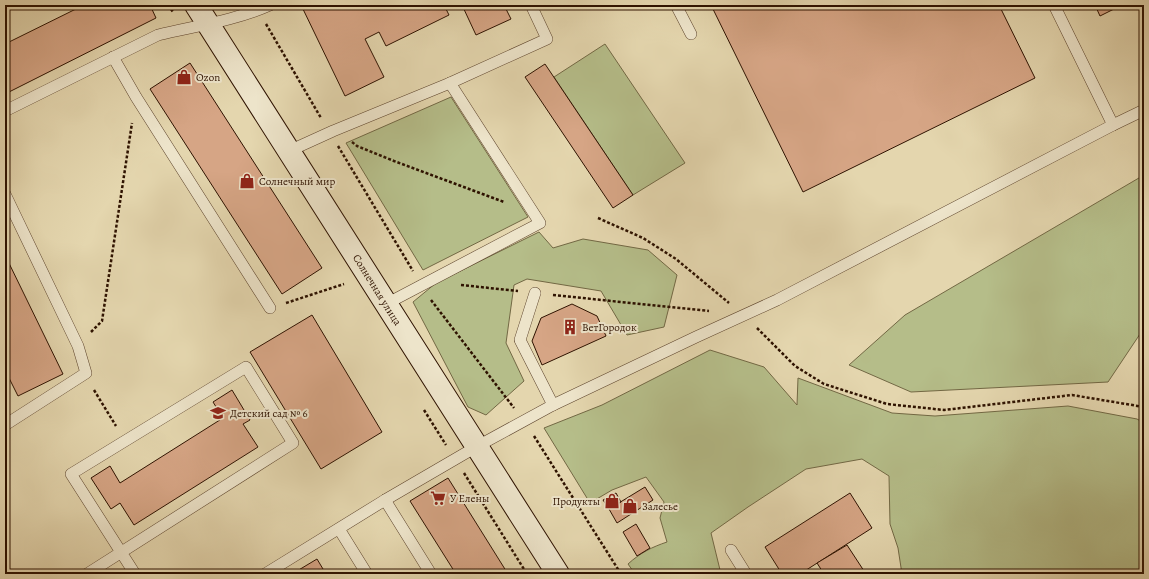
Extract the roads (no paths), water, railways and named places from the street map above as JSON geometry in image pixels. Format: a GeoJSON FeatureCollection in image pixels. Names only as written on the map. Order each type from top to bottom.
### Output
{"type":"FeatureCollection","features":[{"type":"Feature","properties":{"kind":"street","name":"Солнечная улица"},"geometry":{"type":"LineString","coordinates":[[196,5],[558,574]]}},
{"type":"Feature","properties":{"kind":"lane"},"geometry":{"type":"LineString","coordinates":[[5,111],[158,35],[209,25],[270,5]]}},
{"type":"Feature","properties":{"kind":"lane"},"geometry":{"type":"LineString","coordinates":[[289,151],[450,83],[547,39],[531,5]]}},
{"type":"Feature","properties":{"kind":"lane"},"geometry":{"type":"LineString","coordinates":[[676,5],[691,34]]}},
{"type":"Feature","properties":{"kind":"lane"},"geometry":{"type":"LineString","coordinates":[[1054,5],[1113,125]]}},
{"type":"Feature","properties":{"kind":"lane"},"geometry":{"type":"LineString","coordinates":[[113,57],[136,97],[270,308]]}},
{"type":"Feature","properties":{"kind":"lane"},"geometry":{"type":"LineString","coordinates":[[386,304],[540,223],[450,83]]}},
{"type":"Feature","properties":{"kind":"lane"},"geometry":{"type":"LineString","coordinates":[[265,574],[385,500],[476,447],[553,405],[696,336],[784,297],[1144,110]]}},
{"type":"Feature","properties":{"kind":"lane"},"geometry":{"type":"LineString","coordinates":[[5,194],[78,346],[86,373],[5,425]]}},
{"type":"Feature","properties":{"kind":"lane"},"geometry":{"type":"LineString","coordinates":[[536,293],[520,340],[553,405]]}},
{"type":"Feature","properties":{"kind":"lane"},"geometry":{"type":"LineString","coordinates":[[87,574],[122,552],[293,443],[246,367],[71,474],[122,552],[135,574]]}},
{"type":"Feature","properties":{"kind":"lane"},"geometry":{"type":"LineString","coordinates":[[385,500],[431,574]]}},
{"type":"Feature","properties":{"kind":"lane"},"geometry":{"type":"LineString","coordinates":[[339,529],[366,574]]}},
{"type":"Feature","properties":{"kind":"lane"},"geometry":{"type":"LineString","coordinates":[[731,550],[746,574]]}},
{"type":"Feature","properties":{"kind":"place","name":"Ozon"},"geometry":{"type":"Point","coordinates":[184,77]}},
{"type":"Feature","properties":{"kind":"place","name":"Солнечный мир"},"geometry":{"type":"Point","coordinates":[247,181]}},
{"type":"Feature","properties":{"kind":"place","name":"ВетГородок"},"geometry":{"type":"Point","coordinates":[570,327]}},
{"type":"Feature","properties":{"kind":"place","name":"Детский сад № 6"},"geometry":{"type":"Point","coordinates":[218,413]}},
{"type":"Feature","properties":{"kind":"place","name":"У Елены"},"geometry":{"type":"Point","coordinates":[438,498]}},
{"type":"Feature","properties":{"kind":"place","name":"Продукты"},"geometry":{"type":"Point","coordinates":[612,501]}},
{"type":"Feature","properties":{"kind":"place","name":"Залесье"},"geometry":{"type":"Point","coordinates":[630,506]}}]}
